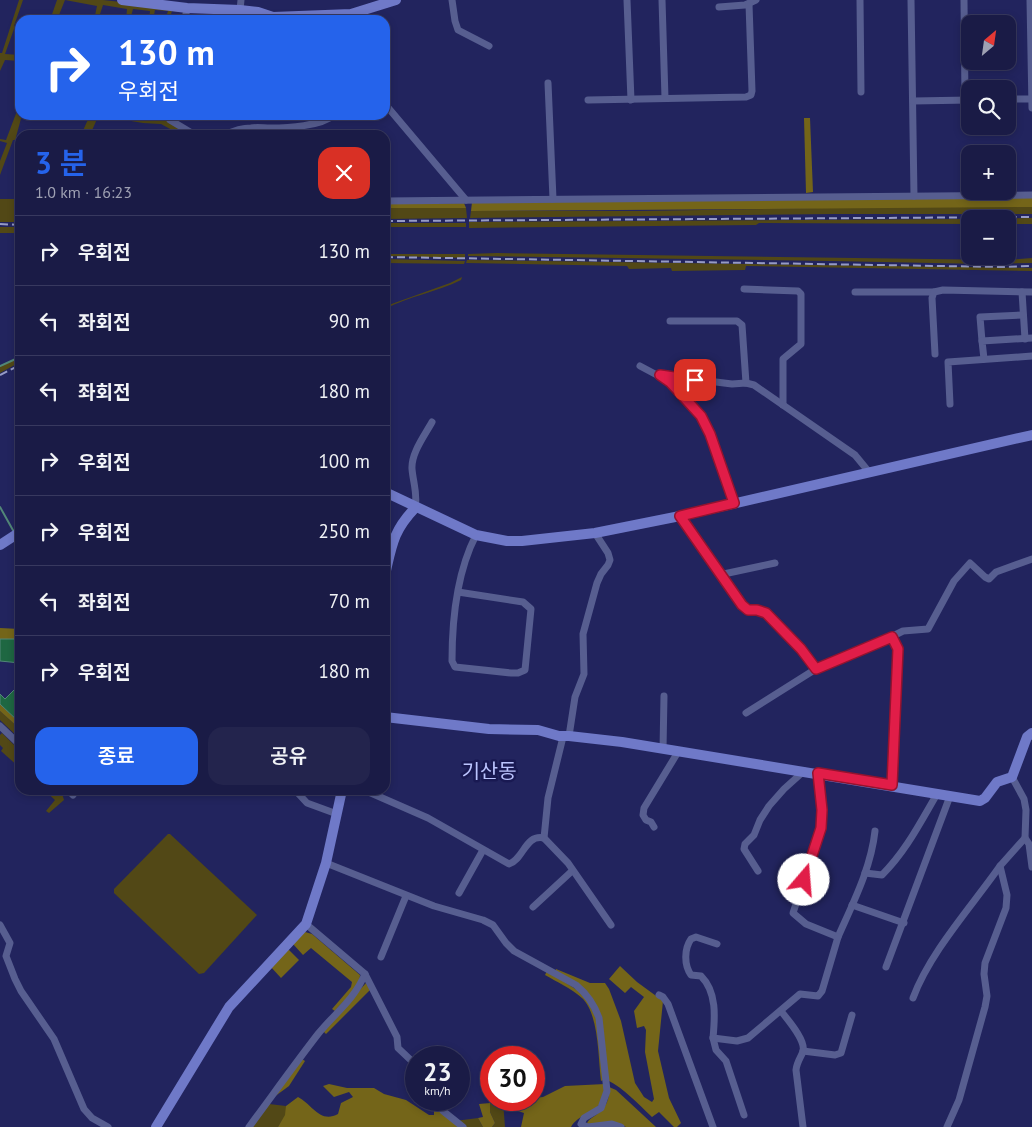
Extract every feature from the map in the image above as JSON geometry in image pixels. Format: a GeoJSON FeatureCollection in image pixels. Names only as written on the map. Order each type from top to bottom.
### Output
{"type":"FeatureCollection","features":[{"type":"Feature","properties":{"kind":"street"},"geometry":{"type":"LineString","coordinates":[[122,0],[188,8],[240,5],[267,15]]}},
{"type":"Feature","properties":{"kind":"street"},"geometry":{"type":"LineString","coordinates":[[325,15],[351,14],[396,0]]}},
{"type":"Feature","properties":{"kind":"street"},"geometry":{"type":"LineString","coordinates":[[452,0],[458,30],[489,46]]}},
{"type":"Feature","properties":{"kind":"street"},"geometry":{"type":"LineString","coordinates":[[627,0],[631,100]]}},
{"type":"Feature","properties":{"kind":"street"},"geometry":{"type":"LineString","coordinates":[[662,0],[665,98]]}},
{"type":"Feature","properties":{"kind":"street"},"geometry":{"type":"LineString","coordinates":[[719,6],[749,4],[756,0]]}},
{"type":"Feature","properties":{"kind":"street"},"geometry":{"type":"LineString","coordinates":[[860,0],[860,92]]}},
{"type":"Feature","properties":{"kind":"street"},"geometry":{"type":"LineString","coordinates":[[911,0],[914,196]]}},
{"type":"Feature","properties":{"kind":"street"},"geometry":{"type":"LineString","coordinates":[[964,0],[966,80]]}},
{"type":"Feature","properties":{"kind":"street"},"geometry":{"type":"LineString","coordinates":[[1030,0],[1032,108]]}},
{"type":"Feature","properties":{"kind":"street"},"geometry":{"type":"LineString","coordinates":[[588,100],[746,97],[751,95],[749,4]]}},
{"type":"Feature","properties":{"kind":"street"},"geometry":{"type":"LineString","coordinates":[[186,15],[188,8]]}},
{"type":"Feature","properties":{"kind":"street"},"geometry":{"type":"LineString","coordinates":[[548,83],[553,199]]}},
{"type":"Feature","properties":{"kind":"street"},"geometry":{"type":"LineString","coordinates":[[1016,99],[1032,98]]}},
{"type":"Feature","properties":{"kind":"street"},"geometry":{"type":"LineString","coordinates":[[913,100],[961,100]]}},
{"type":"Feature","properties":{"kind":"street"},"geometry":{"type":"LineString","coordinates":[[390,110],[466,200]]}},
{"type":"Feature","properties":{"kind":"street"},"geometry":{"type":"LineString","coordinates":[[170,120],[187,130]]}},
{"type":"Feature","properties":{"kind":"street"},"geometry":{"type":"LineString","coordinates":[[238,130],[252,127],[278,128],[326,120]]}},
{"type":"Feature","properties":{"kind":"street"},"geometry":{"type":"LineString","coordinates":[[390,201],[1032,195]]}},
{"type":"Feature","properties":{"kind":"street"},"geometry":{"type":"LineString","coordinates":[[744,289],[798,291],[801,294],[801,344],[783,359],[783,405]]}},
{"type":"Feature","properties":{"kind":"street"},"geometry":{"type":"LineString","coordinates":[[855,292],[934,292],[943,290],[1032,292]]}},
{"type":"Feature","properties":{"kind":"street"},"geometry":{"type":"LineString","coordinates":[[934,292],[932,298],[935,354]]}},
{"type":"Feature","properties":{"kind":"street"},"geometry":{"type":"LineString","coordinates":[[982,341],[1029,338],[1023,315],[1022,292]]}},
{"type":"Feature","properties":{"kind":"street"},"geometry":{"type":"LineString","coordinates":[[984,359],[980,317],[1023,315]]}},
{"type":"Feature","properties":{"kind":"street"},"geometry":{"type":"LineString","coordinates":[[670,321],[736,320],[742,325],[746,383]]}},
{"type":"Feature","properties":{"kind":"street"},"geometry":{"type":"LineString","coordinates":[[950,404],[948,362],[1032,356]]}},
{"type":"Feature","properties":{"kind":"street"},"geometry":{"type":"LineString","coordinates":[[640,366],[670,382],[701,416],[710,434],[734,503]]}},
{"type":"Feature","properties":{"kind":"street"},"geometry":{"type":"LineString","coordinates":[[660,375],[754,385],[855,455],[869,472]]}},
{"type":"Feature","properties":{"kind":"street"},"geometry":{"type":"LineString","coordinates":[[390,554],[394,537],[403,520],[416,508],[413,460],[432,422]]}},
{"type":"Feature","properties":{"kind":"street"},"geometry":{"type":"LineString","coordinates":[[390,495],[476,535],[506,541],[595,533],[680,516],[1032,435]]}},
{"type":"Feature","properties":{"kind":"street"},"geometry":{"type":"LineString","coordinates":[[680,516],[742,605],[748,610],[766,613],[801,649],[816,669]]}},
{"type":"Feature","properties":{"kind":"street"},"geometry":{"type":"LineString","coordinates":[[544,838],[548,798],[575,698],[584,674],[583,634],[597,583],[610,560],[608,553],[595,533]]}},
{"type":"Feature","properties":{"kind":"street"},"geometry":{"type":"LineString","coordinates":[[0,544],[15,535]]}},
{"type":"Feature","properties":{"kind":"street"},"geometry":{"type":"LineString","coordinates":[[458,592],[523,602],[531,609],[525,670],[511,673],[455,667],[452,661],[454,610],[458,592],[471,544],[476,535]]}},
{"type":"Feature","properties":{"kind":"street"},"geometry":{"type":"LineString","coordinates":[[746,713],[816,669],[903,631],[928,629],[954,581],[970,563],[989,579],[996,572],[1032,559]]}},
{"type":"Feature","properties":{"kind":"street"},"geometry":{"type":"LineString","coordinates":[[720,575],[775,563]]}},
{"type":"Feature","properties":{"kind":"street"},"geometry":{"type":"LineString","coordinates":[[892,637],[898,649],[892,785]]}},
{"type":"Feature","properties":{"kind":"street"},"geometry":{"type":"LineString","coordinates":[[663,748],[664,696]]}},
{"type":"Feature","properties":{"kind":"street"},"geometry":{"type":"LineString","coordinates":[[390,718],[489,729],[514,728],[538,730],[566,736],[663,748],[678,752],[980,800],[985,798],[997,782],[1012,776],[1028,737],[1032,733]]}},
{"type":"Feature","properties":{"kind":"street"},"geometry":{"type":"LineString","coordinates":[[0,726],[15,740]]}},
{"type":"Feature","properties":{"kind":"street"},"geometry":{"type":"LineString","coordinates":[[654,827],[643,815],[644,808],[678,752]]}},
{"type":"Feature","properties":{"kind":"street"},"geometry":{"type":"LineString","coordinates":[[758,871],[744,849],[745,844],[754,835],[760,820],[769,806],[804,771]]}},
{"type":"Feature","properties":{"kind":"street"},"geometry":{"type":"LineString","coordinates":[[818,773],[822,810],[821,828],[793,914],[806,924],[838,937]]}},
{"type":"Feature","properties":{"kind":"street"},"geometry":{"type":"LineString","coordinates":[[1012,776],[1024,798],[1026,817],[1025,838],[1029,844],[1032,867]]}},
{"type":"Feature","properties":{"kind":"street"},"geometry":{"type":"LineString","coordinates":[[865,873],[882,875],[891,866],[902,853],[937,794]]}},
{"type":"Feature","properties":{"kind":"street"},"geometry":{"type":"LineString","coordinates":[[299,795],[306,803],[337,814]]}},
{"type":"Feature","properties":{"kind":"street"},"geometry":{"type":"LineString","coordinates":[[156,1127],[229,1006],[306,924],[326,863],[341,795]]}},
{"type":"Feature","properties":{"kind":"street"},"geometry":{"type":"LineString","coordinates":[[375,795],[428,818],[509,864],[514,862],[532,839],[538,836],[544,838],[568,863],[612,925]]}},
{"type":"Feature","properties":{"kind":"street"},"geometry":{"type":"LineString","coordinates":[[886,967],[904,924],[950,796]]}},
{"type":"Feature","properties":{"kind":"street"},"geometry":{"type":"LineString","coordinates":[[1026,817],[1032,823]]}},
{"type":"Feature","properties":{"kind":"street"},"geometry":{"type":"LineString","coordinates":[[713,1038],[737,1041],[748,1038],[800,994],[818,996],[822,991],[838,937],[873,852],[875,831]]}},
{"type":"Feature","properties":{"kind":"street"},"geometry":{"type":"LineString","coordinates":[[913,998],[919,982],[963,915],[1000,866],[1025,838]]}},
{"type":"Feature","properties":{"kind":"street"},"geometry":{"type":"LineString","coordinates":[[459,893],[483,850]]}},
{"type":"Feature","properties":{"kind":"street"},"geometry":{"type":"LineString","coordinates":[[326,863],[406,896],[483,920],[493,925],[514,951],[585,992],[599,1018],[607,1091],[601,1108],[584,1118],[584,1126],[612,1124],[621,1127]]}},
{"type":"Feature","properties":{"kind":"street"},"geometry":{"type":"LineString","coordinates":[[947,1127],[959,1100],[986,1001],[985,963],[1006,908],[1007,895],[1000,866]]}},
{"type":"Feature","properties":{"kind":"street"},"geometry":{"type":"LineString","coordinates":[[533,907],[572,871]]}},
{"type":"Feature","properties":{"kind":"street"},"geometry":{"type":"LineString","coordinates":[[380,957],[406,896]]}},
{"type":"Feature","properties":{"kind":"street"},"geometry":{"type":"LineString","coordinates":[[852,905],[904,924]]}},
{"type":"Feature","properties":{"kind":"street"},"geometry":{"type":"LineString","coordinates":[[306,924],[365,974],[397,1037],[398,1048],[405,1055]]}},
{"type":"Feature","properties":{"kind":"street"},"geometry":{"type":"LineString","coordinates":[[0,925],[10,943],[6,956],[21,991],[54,1039],[84,1109],[92,1118],[108,1127]]}},
{"type":"Feature","properties":{"kind":"street"},"geometry":{"type":"LineString","coordinates":[[717,944],[696,937],[691,939],[687,947],[686,968],[691,975],[701,976],[705,979],[712,996],[715,1014],[713,1038],[716,1050],[726,1061],[744,1115]]}},
{"type":"Feature","properties":{"kind":"street"},"geometry":{"type":"LineString","coordinates":[[249,1127],[320,1032],[358,990],[365,974]]}},
{"type":"Feature","properties":{"kind":"street"},"geometry":{"type":"LineString","coordinates":[[658,995],[663,997],[668,1004],[713,1127]]}},
{"type":"Feature","properties":{"kind":"street"},"geometry":{"type":"LineString","coordinates":[[781,1011],[800,1038],[803,1051],[797,1061],[796,1070],[803,1127]]}},
{"type":"Feature","properties":{"kind":"street"},"geometry":{"type":"LineString","coordinates":[[803,1051],[835,1055],[841,1053],[852,1015]]}},
{"type":"Feature","properties":{"kind":"street"},"geometry":{"type":"LineString","coordinates":[[443,1111],[464,1127]]}},
{"type":"Feature","properties":{"kind":"shaded area"},"geometry":{"type":"Polygon","coordinates":[[[19,0],[23,0],[18,15],[15,15],[15,29],[5,54],[15,55],[15,61],[5,60],[0,71],[0,53],[2,53],[19,0]]]}},
{"type":"Feature","properties":{"kind":"shaded area"},"geometry":{"type":"Polygon","coordinates":[[[57,0],[65,0],[59,15],[52,15],[57,0]]]}},
{"type":"Feature","properties":{"kind":"shaded area"},"geometry":{"type":"Polygon","coordinates":[[[65,0],[103,0],[185,9],[183,15],[183,12],[172,11],[171,15],[167,15],[168,11],[155,10],[154,15],[150,15],[150,11],[133,9],[131,15],[126,15],[127,9],[103,5],[100,15],[95,15],[97,6],[65,0]]]}},
{"type":"Feature","properties":{"kind":"shaded area"},"geometry":{"type":"Polygon","coordinates":[[[15,116],[15,120],[21,120],[18,130],[15,130],[15,140],[13,140],[0,175],[0,161],[7,143],[0,141],[0,139],[6,140],[15,116]]]}},
{"type":"Feature","properties":{"kind":"shaded area"},"geometry":{"type":"Polygon","coordinates":[[[804,118],[810,118],[813,192],[806,193],[804,118]]]}},
{"type":"Feature","properties":{"kind":"shaded area"},"geometry":{"type":"Polygon","coordinates":[[[88,120],[97,120],[92,130],[83,130],[88,120]]]}},
{"type":"Feature","properties":{"kind":"shaded area"},"geometry":{"type":"Polygon","coordinates":[[[125,120],[170,120],[185,130],[172,130],[161,124],[125,120]]]}},
{"type":"Feature","properties":{"kind":"shaded area"},"geometry":{"type":"Polygon","coordinates":[[[1016,197],[1032,197],[1032,207],[471,211],[472,202],[961,198],[961,200],[1016,200],[1016,197]]]}},
{"type":"Feature","properties":{"kind":"shaded area"},"geometry":{"type":"Polygon","coordinates":[[[0,199],[15,199],[15,222],[0,222],[0,199]]]}},
{"type":"Feature","properties":{"kind":"shaded area"},"geometry":{"type":"Polygon","coordinates":[[[464,203],[466,208],[390,208],[390,204],[464,203]]]}},
{"type":"Feature","properties":{"kind":"shaded area"},"geometry":{"type":"Polygon","coordinates":[[[875,207],[1032,207],[1032,214],[1016,214],[1016,210],[961,210],[961,214],[470,218],[471,211],[639,211],[875,207]]]}},
{"type":"Feature","properties":{"kind":"shaded area"},"geometry":{"type":"Polygon","coordinates":[[[390,208],[466,208],[467,218],[390,219],[390,208]]]}},
{"type":"Feature","properties":{"kind":"shaded area"},"geometry":{"type":"Polygon","coordinates":[[[1016,218],[1032,218],[1032,224],[1016,224],[1016,218]]]}},
{"type":"Feature","properties":{"kind":"shaded area"},"geometry":{"type":"Polygon","coordinates":[[[961,219],[961,224],[759,223],[756,225],[469,228],[469,222],[961,219]]]}},
{"type":"Feature","properties":{"kind":"shaded area"},"geometry":{"type":"Polygon","coordinates":[[[390,223],[466,223],[466,227],[390,227],[390,223]]]}},
{"type":"Feature","properties":{"kind":"shaded area"},"geometry":{"type":"Polygon","coordinates":[[[0,227],[15,227],[15,233],[0,233],[0,227]]]}},
{"type":"Feature","properties":{"kind":"shaded area"},"geometry":{"type":"Polygon","coordinates":[[[390,254],[465,254],[465,258],[390,256],[390,254]]]}},
{"type":"Feature","properties":{"kind":"shaded area"},"geometry":{"type":"Polygon","coordinates":[[[468,254],[961,259],[961,264],[468,256],[468,254]]]}},
{"type":"Feature","properties":{"kind":"shaded area"},"geometry":{"type":"Polygon","coordinates":[[[1032,258],[1032,263],[1016,263],[1016,259],[1032,258]]]}},
{"type":"Feature","properties":{"kind":"shaded area"},"geometry":{"type":"Polygon","coordinates":[[[390,259],[465,261],[464,264],[390,263],[390,259]]]}},
{"type":"Feature","properties":{"kind":"shaded area"},"geometry":{"type":"Polygon","coordinates":[[[467,260],[1032,268],[1032,271],[746,266],[745,270],[672,271],[671,268],[629,269],[627,266],[466,263],[467,260]]]}},
{"type":"Feature","properties":{"kind":"shaded area"},"geometry":{"type":"Polygon","coordinates":[[[462,277],[461,280],[452,284],[390,307],[390,305],[462,277]]]}},
{"type":"Feature","properties":{"kind":"shaded area"},"geometry":{"type":"Polygon","coordinates":[[[15,359],[15,365],[0,373],[0,366],[15,359]]]}},
{"type":"Feature","properties":{"kind":"shaded area"},"geometry":{"type":"Polygon","coordinates":[[[0,628],[15,629],[15,639],[0,639],[0,628]]]}},
{"type":"Feature","properties":{"kind":"shaded area"},"geometry":{"type":"Polygon","coordinates":[[[0,639],[15,639],[15,662],[0,661],[0,639]]]}},
{"type":"Feature","properties":{"kind":"shaded area"},"geometry":{"type":"Polygon","coordinates":[[[15,689],[15,718],[0,704],[0,694],[5,699],[15,689]]]}},
{"type":"Feature","properties":{"kind":"shaded area"},"geometry":{"type":"Polygon","coordinates":[[[0,704],[15,718],[15,724],[0,711],[0,704]]]}},
{"type":"Feature","properties":{"kind":"shaded area"},"geometry":{"type":"Polygon","coordinates":[[[0,711],[15,724],[15,734],[0,720],[0,711]]]}},
{"type":"Feature","properties":{"kind":"shaded area"},"geometry":{"type":"Polygon","coordinates":[[[2,733],[15,746],[15,764],[1,751],[3,748],[0,745],[0,735],[2,733]]]}},
{"type":"Feature","properties":{"kind":"shaded area"},"geometry":{"type":"Polygon","coordinates":[[[50,795],[62,795],[64,800],[49,813],[46,811],[55,800],[50,795]]]}},
{"type":"Feature","properties":{"kind":"shaded area"},"geometry":{"type":"Polygon","coordinates":[[[168,834],[257,915],[204,973],[199,974],[114,893],[114,889],[168,834]]]}},
{"type":"Feature","properties":{"kind":"shaded area"},"geometry":{"type":"Polygon","coordinates":[[[305,932],[312,934],[360,975],[357,985],[335,1011],[332,1009],[351,987],[352,982],[311,948],[303,955],[293,944],[305,932]]]}},
{"type":"Feature","properties":{"kind":"shaded area"},"geometry":{"type":"Polygon","coordinates":[[[288,949],[299,960],[281,978],[270,966],[288,949]]]}},
{"type":"Feature","properties":{"kind":"shaded area"},"geometry":{"type":"Polygon","coordinates":[[[620,966],[637,982],[663,1001],[658,1051],[669,1098],[681,1123],[677,1127],[674,1127],[659,1112],[652,1117],[625,1092],[607,1080],[597,1006],[555,972],[556,969],[590,983],[605,983],[621,1021],[635,1083],[644,1097],[652,1102],[654,1099],[645,1052],[646,1030],[644,1026],[637,1028],[634,1011],[644,997],[631,987],[625,993],[609,979],[620,966]]]}},
{"type":"Feature","properties":{"kind":"shaded area"},"geometry":{"type":"Polygon","coordinates":[[[547,971],[585,995],[597,1020],[603,1080],[601,1081],[595,1025],[588,1005],[573,991],[545,975],[547,971]]]}},
{"type":"Feature","properties":{"kind":"shaded area"},"geometry":{"type":"Polygon","coordinates":[[[366,983],[370,990],[326,1034],[323,1031],[366,983]]]}},
{"type":"Feature","properties":{"kind":"shaded area"},"geometry":{"type":"Polygon","coordinates":[[[302,1059],[305,1061],[289,1086],[274,1097],[302,1059]]]}},
{"type":"Feature","properties":{"kind":"shaded area"},"geometry":{"type":"Polygon","coordinates":[[[329,1084],[347,1088],[374,1088],[384,1094],[405,1100],[405,1111],[423,1111],[429,1115],[434,1115],[434,1111],[446,1111],[460,1127],[278,1127],[285,1115],[286,1106],[298,1097],[316,1112],[326,1117],[338,1114],[341,1103],[353,1097],[349,1092],[334,1097],[323,1086],[329,1084]]]}},
{"type":"Feature","properties":{"kind":"shaded area"},"geometry":{"type":"Polygon","coordinates":[[[605,1084],[603,1098],[599,1105],[578,1119],[571,1127],[521,1127],[524,1113],[518,1111],[545,1111],[545,1096],[565,1086],[605,1084]]]}},
{"type":"Feature","properties":{"kind":"shaded area"},"geometry":{"type":"Polygon","coordinates":[[[609,1087],[616,1090],[656,1127],[626,1127],[619,1124],[588,1125],[589,1120],[607,1103],[609,1087]]]}},
{"type":"Feature","properties":{"kind":"shaded area"},"geometry":{"type":"Polygon","coordinates":[[[269,1104],[286,1106],[286,1115],[278,1127],[251,1127],[269,1104]]]}},
{"type":"Feature","properties":{"kind":"shaded area"},"geometry":{"type":"Polygon","coordinates":[[[481,1111],[490,1111],[495,1123],[492,1127],[483,1127],[478,1118],[483,1117],[481,1111]]]}},
{"type":"Feature","properties":{"kind":"shaded area"},"geometry":{"type":"Polygon","coordinates":[[[504,1111],[505,1127],[492,1127],[495,1123],[490,1112],[504,1111]]]}},
{"type":"Feature","properties":{"kind":"shaded area"},"geometry":{"type":"Polygon","coordinates":[[[478,1118],[483,1127],[466,1127],[455,1121],[478,1118]]]}},
{"type":"Feature","properties":{"kind":"waterway"},"geometry":{"type":"LineString","coordinates":[[0,366],[15,359]]}},
{"type":"Feature","properties":{"kind":"waterway"},"geometry":{"type":"LineString","coordinates":[[0,507],[14,532]]}},
{"type":"Feature","properties":{"kind":"railway"},"geometry":{"type":"LineString","coordinates":[[390,221],[1032,217]]}},
{"type":"Feature","properties":{"kind":"railway"},"geometry":{"type":"LineString","coordinates":[[0,224],[15,225]]}},
{"type":"Feature","properties":{"kind":"railway"},"geometry":{"type":"LineString","coordinates":[[390,257],[1032,266]]}},
{"type":"Feature","properties":{"kind":"railway"},"geometry":{"type":"LineString","coordinates":[[0,375],[15,368]]}},
{"type":"Feature","properties":{"kind":"district","name":"기산동"},"geometry":{"type":"Point","coordinates":[489,771]}},
{"type":"Feature","properties":{"kind":"route"},"geometry":{"type":"LineString","coordinates":[[695,380],[660,375],[670,382],[701,416],[710,434],[734,503],[680,516],[742,605],[748,610],[766,613],[808,656],[816,669],[892,637],[898,649],[892,785],[818,773],[822,810],[821,828],[804,880]]}}]}
